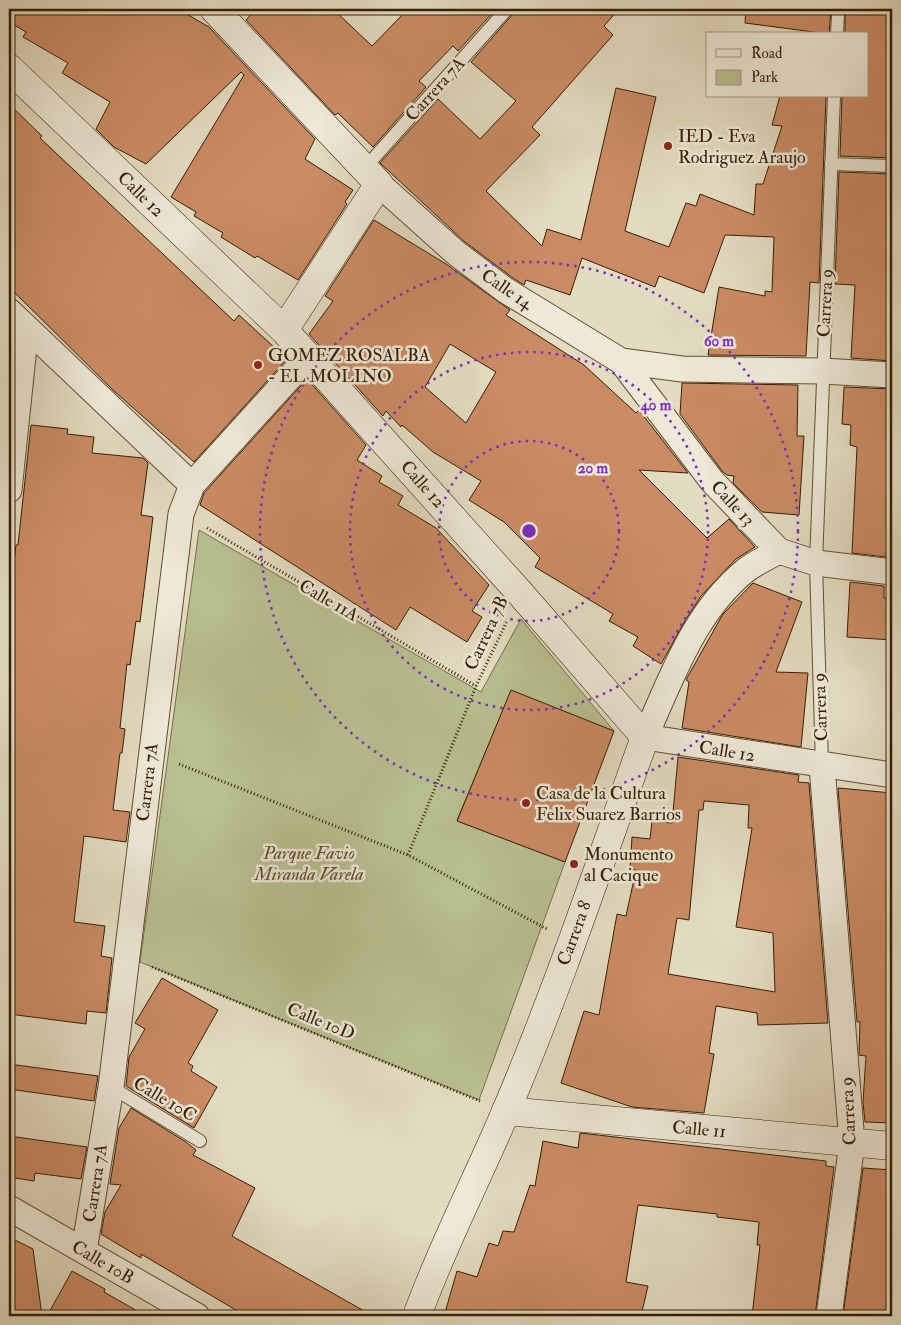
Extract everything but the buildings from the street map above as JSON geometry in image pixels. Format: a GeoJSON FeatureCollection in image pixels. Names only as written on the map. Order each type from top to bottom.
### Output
{"type":"FeatureCollection","features":[{"type":"Feature","properties":{"kind":"street","name":"Calle 14"},"geometry":{"type":"LineString","coordinates":[[222,11],[371,176],[456,253],[505,290],[621,360],[682,369],[822,371],[892,375]]}},
{"type":"Feature","properties":{"kind":"street","name":"Calle 12"},"geometry":{"type":"LineString","coordinates":[[9,68],[284,330],[520,593],[645,737],[892,776]]}},
{"type":"Feature","properties":{"kind":"street","name":"Carrera 7A"},"geometry":{"type":"LineString","coordinates":[[284,330],[371,176]]}},
{"type":"Feature","properties":{"kind":"street"},"geometry":{"type":"LineString","coordinates":[[17,320],[192,485]]}},
{"type":"Feature","properties":{"kind":"street"},"geometry":{"type":"LineString","coordinates":[[9,490],[17,320]]}},
{"type":"Feature","properties":{"kind":"street","name":"Carrera 7A"},"geometry":{"type":"LineString","coordinates":[[84,1251],[111,1087],[150,753],[181,514],[192,485],[308,357]]}},
{"type":"Feature","properties":{"kind":"street","name":"Calle 13"},"geometry":{"type":"LineString","coordinates":[[621,360],[712,481],[779,551],[816,564],[892,572]]}},
{"type":"Feature","properties":{"kind":"street","name":"Carrera 8"},"geometry":{"type":"LineString","coordinates":[[417,1316],[437,1261],[506,1111],[572,942],[645,737],[691,636],[719,596],[746,570],[779,551]]}},
{"type":"Feature","properties":{"kind":"street","name":"Carrera 9"},"geometry":{"type":"LineString","coordinates":[[822,766],[852,1143],[830,1316]]}},
{"type":"Feature","properties":{"kind":"street","name":"Calle 11"},"geometry":{"type":"LineString","coordinates":[[506,1111],[892,1146]]}},
{"type":"Feature","properties":{"kind":"street","name":"Calle 10B"},"geometry":{"type":"LineString","coordinates":[[9,1208],[84,1251],[164,1307],[197,1316]]}},
{"type":"Feature","properties":{"kind":"lane","name":"Carrera 7A"},"geometry":{"type":"LineString","coordinates":[[371,176],[507,9]]}},
{"type":"Feature","properties":{"kind":"lane"},"geometry":{"type":"LineString","coordinates":[[837,32],[838,12]]}},
{"type":"Feature","properties":{"kind":"lane","name":"Carrera 9"},"geometry":{"type":"LineString","coordinates":[[822,766],[816,564],[834,98]]}},
{"type":"Feature","properties":{"kind":"lane"},"geometry":{"type":"LineString","coordinates":[[831,164],[892,166]]}},
{"type":"Feature","properties":{"kind":"lane","name":"Calle 10C"},"geometry":{"type":"LineString","coordinates":[[111,1087],[200,1140]]}},
{"type":"Feature","properties":{"kind":"path","name":"Calle 11A"},"geometry":{"type":"LineString","coordinates":[[181,514],[476,686]]}},
{"type":"Feature","properties":{"kind":"path","name":"Carrera 7B"},"geometry":{"type":"LineString","coordinates":[[408,856],[476,686],[520,593]]}},
{"type":"Feature","properties":{"kind":"path"},"geometry":{"type":"LineString","coordinates":[[150,753],[408,856],[572,942]]}},
{"type":"Feature","properties":{"kind":"path","name":"Calle 10D"},"geometry":{"type":"LineString","coordinates":[[127,956],[506,1111]]}},
{"type":"Feature","properties":{"kind":"green space","name":"Parque Favio Miranda Varela"},"geometry":{"type":"Polygon","coordinates":[[[199,530],[481,692],[521,619],[614,731],[511,691],[457,820],[565,862],[479,1100],[140,962],[199,530]]]}},
{"type":"Feature","properties":{"kind":"place","name":"IED - Eva Rodriguez Araujo"},"geometry":{"type":"Point","coordinates":[668,146]}},
{"type":"Feature","properties":{"kind":"place","name":"GOMEZ ROSALBA - EL MOLINO"},"geometry":{"type":"Point","coordinates":[258,365]}},
{"type":"Feature","properties":{"kind":"place","name":"Casa de la Cultura Felix Suarez Barrios"},"geometry":{"type":"Point","coordinates":[526,803]}},
{"type":"Feature","properties":{"kind":"place","name":"Monumento al Cacique"},"geometry":{"type":"Point","coordinates":[574,864]}}]}
